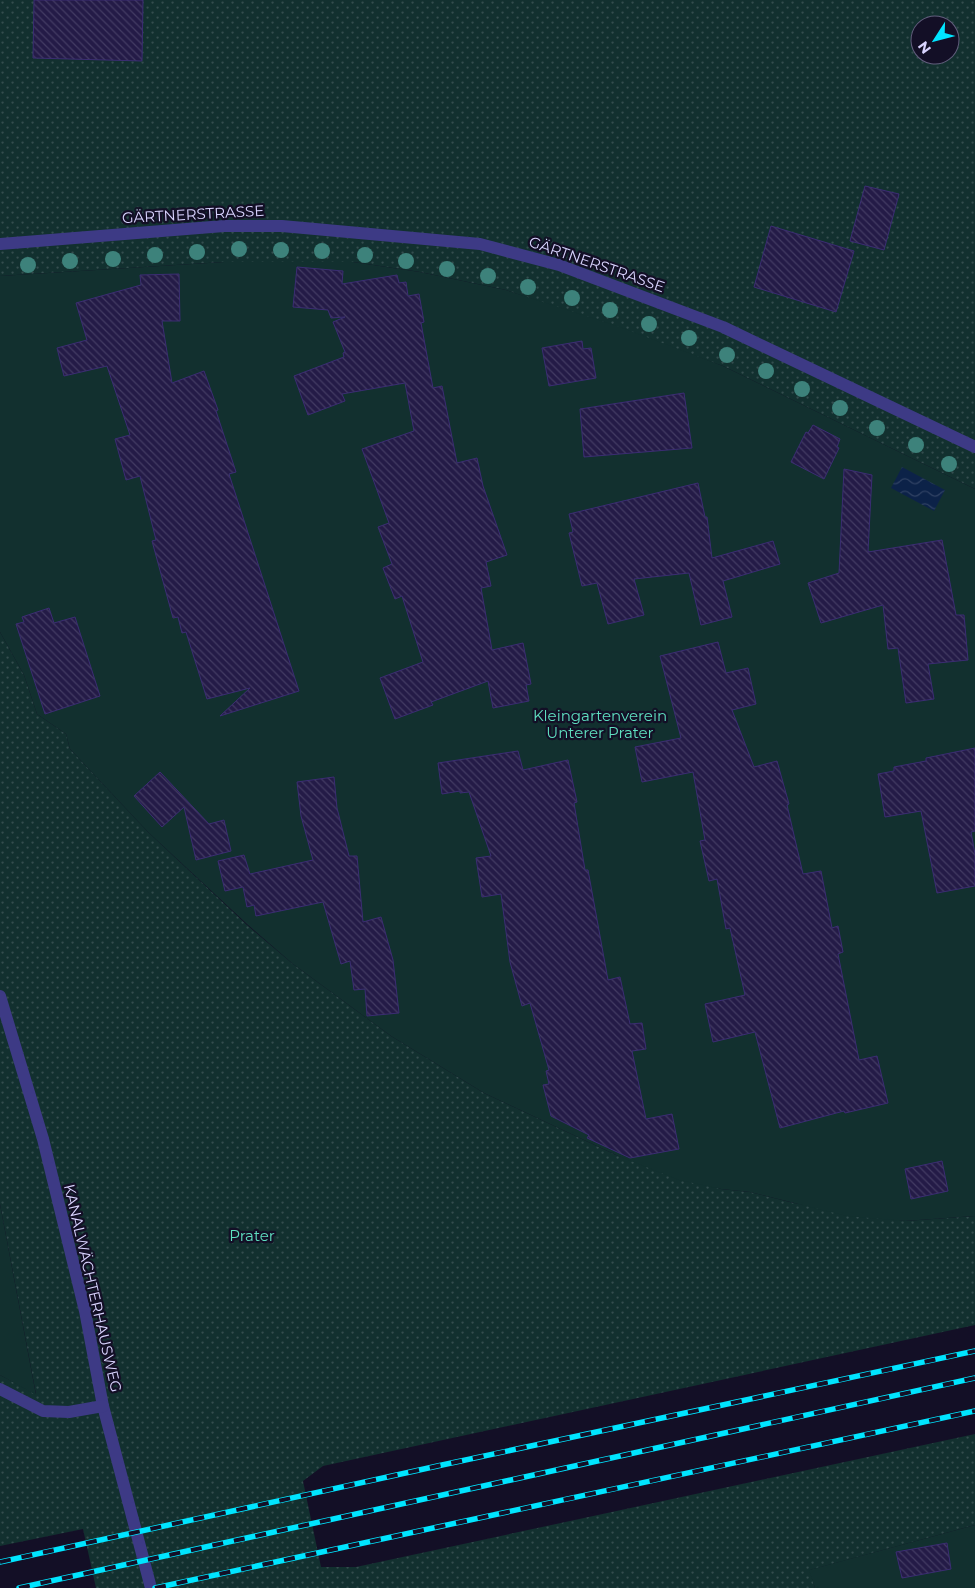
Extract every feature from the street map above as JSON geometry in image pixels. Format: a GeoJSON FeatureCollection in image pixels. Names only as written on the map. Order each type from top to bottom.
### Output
{"type":"FeatureCollection","features":[{"type":"Feature","properties":{"kind":"street","name":"GÄRTNERSTRASSE"},"geometry":{"type":"LineString","coordinates":[[0,244],[224,226],[282,226],[480,244],[559,265],[723,327],[975,447]]}},
{"type":"Feature","properties":{"kind":"street","name":"KANALWÄCHTERHAUSWEG"},"geometry":{"type":"LineString","coordinates":[[0,996],[43,1140],[85,1311],[103,1406],[151,1588]]}},
{"type":"Feature","properties":{"kind":"street"},"geometry":{"type":"LineString","coordinates":[[0,1389],[43,1411],[68,1412],[103,1406]]}},
{"type":"Feature","properties":{"kind":"green space"},"geometry":{"type":"Polygon","coordinates":[[[0,0],[975,0],[975,489],[723,366],[506,290],[420,272],[353,262],[224,262],[0,276],[0,0]]]}},
{"type":"Feature","properties":{"kind":"green space","name":"Kleingartenverein Unterer Prater"},"geometry":{"type":"Polygon","coordinates":[[[224,262],[353,262],[420,272],[506,290],[620,327],[723,366],[975,489],[975,1216],[905,1221],[847,1216],[750,1192],[721,1189],[679,1180],[616,1155],[484,1093],[391,1036],[293,964],[148,832],[70,749],[66,734],[37,714],[24,675],[0,632],[0,276],[224,262]]]}},
{"type":"Feature","properties":{"kind":"green space","name":"Prater"},"geometry":{"type":"Polygon","coordinates":[[[0,632],[24,675],[37,714],[66,734],[70,749],[148,832],[247,925],[293,964],[391,1036],[484,1093],[616,1155],[721,1189],[750,1192],[794,1203],[905,1221],[975,1216],[975,1325],[323,1466],[303,1481],[321,1567],[356,1567],[975,1434],[975,1525],[810,1570],[815,1588],[96,1588],[83,1529],[0,1546],[0,1375],[36,1394],[0,1204],[0,632]]]}},
{"type":"Feature","properties":{"kind":"green space"},"geometry":{"type":"Polygon","coordinates":[[[0,1204],[36,1395],[0,1375],[0,1204]]]}},
{"type":"Feature","properties":{"kind":"green space"},"geometry":{"type":"Polygon","coordinates":[[[975,1525],[975,1588],[815,1588],[809,1570],[975,1525]]]}},
{"type":"Feature","properties":{"kind":"water"},"geometry":{"type":"Polygon","coordinates":[[[902,467],[945,490],[934,511],[891,488],[902,467]]]}},
{"type":"Feature","properties":{"kind":"building"},"geometry":{"type":"Polygon","coordinates":[[[34,0],[143,0],[142,61],[33,58],[34,0]]]}},
{"type":"Feature","properties":{"kind":"building"},"geometry":{"type":"Polygon","coordinates":[[[865,186],[899,194],[884,250],[850,241],[865,186]]]}},
{"type":"Feature","properties":{"kind":"building"},"geometry":{"type":"Polygon","coordinates":[[[771,226],[854,251],[836,312],[754,287],[771,226]]]}},
{"type":"Feature","properties":{"kind":"building"},"geometry":{"type":"Polygon","coordinates":[[[297,267],[343,271],[342,284],[397,275],[399,283],[406,282],[408,296],[419,294],[424,322],[421,323],[433,388],[442,386],[457,463],[477,458],[483,486],[507,555],[486,562],[491,586],[481,588],[492,650],[523,643],[531,684],[526,685],[529,701],[493,708],[488,681],[431,702],[433,705],[395,719],[380,678],[423,662],[402,596],[395,599],[383,568],[392,564],[378,527],[389,523],[362,449],[414,431],[405,383],[342,394],[345,401],[308,415],[294,376],[344,357],[343,353],[345,352],[333,322],[345,317],[331,318],[328,310],[293,307],[297,267]]]}},
{"type":"Feature","properties":{"kind":"building"},"geometry":{"type":"Polygon","coordinates":[[[179,274],[180,321],[162,321],[172,383],[204,371],[218,410],[216,411],[236,472],[229,474],[299,691],[220,716],[250,688],[207,699],[186,632],[182,633],[178,617],[173,618],[152,541],[156,540],[140,476],[126,480],[115,439],[130,435],[107,366],[64,376],[57,348],[87,340],[76,303],[141,285],[140,275],[179,274]]]}},
{"type":"Feature","properties":{"kind":"building"},"geometry":{"type":"Polygon","coordinates":[[[582,341],[583,349],[591,348],[596,378],[549,386],[542,348],[582,341]]]}},
{"type":"Feature","properties":{"kind":"building"},"geometry":{"type":"Polygon","coordinates":[[[684,393],[692,448],[584,457],[580,409],[684,393]]]}},
{"type":"Feature","properties":{"kind":"building"},"geometry":{"type":"Polygon","coordinates":[[[813,425],[840,439],[837,447],[839,448],[824,479],[791,462],[806,432],[808,433],[813,425]]]}},
{"type":"Feature","properties":{"kind":"building"},"geometry":{"type":"Polygon","coordinates":[[[844,469],[872,475],[868,552],[942,540],[956,615],[964,615],[968,660],[928,664],[934,699],[906,703],[898,648],[888,649],[883,605],[821,623],[808,583],[839,573],[844,469]]]}},
{"type":"Feature","properties":{"kind":"building"},"geometry":{"type":"Polygon","coordinates":[[[698,483],[705,517],[707,517],[712,558],[773,541],[780,564],[723,581],[732,617],[701,625],[689,573],[634,579],[644,615],[608,624],[597,583],[582,586],[569,533],[573,532],[569,514],[698,483]]]}},
{"type":"Feature","properties":{"kind":"building"},"geometry":{"type":"Polygon","coordinates":[[[49,608],[54,623],[75,617],[100,696],[45,714],[16,624],[24,622],[22,617],[49,608]]]}},
{"type":"Feature","properties":{"kind":"building"},"geometry":{"type":"Polygon","coordinates":[[[718,642],[726,673],[748,668],[756,704],[732,710],[754,767],[777,761],[789,804],[787,805],[803,874],[821,871],[832,928],[838,926],[843,952],[838,954],[859,1060],[877,1056],[888,1103],[845,1113],[844,1111],[780,1128],[755,1032],[713,1042],[705,1004],[745,995],[730,928],[726,929],[717,879],[709,881],[700,841],[705,840],[693,772],[642,782],[635,747],[681,738],[660,656],[718,642]]]}},
{"type":"Feature","properties":{"kind":"building"},"geometry":{"type":"Polygon","coordinates":[[[975,748],[975,831],[971,832],[975,854],[975,886],[937,893],[921,811],[885,817],[878,774],[894,771],[894,767],[926,761],[926,758],[975,748]]]}},
{"type":"Feature","properties":{"kind":"building"},"geometry":{"type":"Polygon","coordinates":[[[518,751],[523,770],[568,760],[577,802],[574,803],[585,870],[588,870],[608,980],[620,977],[630,1024],[642,1023],[646,1049],[632,1051],[646,1119],[672,1114],[679,1149],[630,1158],[587,1138],[589,1135],[551,1116],[543,1085],[549,1084],[546,1071],[549,1070],[530,1003],[522,1006],[510,962],[501,894],[482,897],[476,858],[491,856],[469,792],[460,793],[460,791],[442,794],[438,763],[518,751]]]}},
{"type":"Feature","properties":{"kind":"building"},"geometry":{"type":"Polygon","coordinates":[[[160,772],[209,824],[224,820],[231,851],[196,860],[184,807],[162,827],[134,796],[160,772]]]}},
{"type":"Feature","properties":{"kind":"building"},"geometry":{"type":"Polygon","coordinates":[[[334,777],[337,808],[349,856],[357,856],[363,922],[381,917],[393,960],[399,1013],[367,1016],[365,989],[354,990],[350,961],[341,964],[323,902],[256,916],[254,905],[247,907],[243,887],[225,891],[218,861],[244,855],[250,874],[313,860],[301,816],[297,782],[334,777]]]}},
{"type":"Feature","properties":{"kind":"building"},"geometry":{"type":"Polygon","coordinates":[[[942,1161],[948,1191],[911,1199],[905,1169],[942,1161]]]}},
{"type":"Feature","properties":{"kind":"building"},"geometry":{"type":"Polygon","coordinates":[[[947,1543],[951,1569],[902,1578],[896,1552],[947,1543]]]}},
{"type":"Feature","properties":{"kind":"railway"},"geometry":{"type":"LineString","coordinates":[[0,1562],[975,1351]]}},
{"type":"Feature","properties":{"kind":"railway"},"geometry":{"type":"LineString","coordinates":[[19,1588],[975,1378]]}},
{"type":"Feature","properties":{"kind":"railway"},"geometry":{"type":"LineString","coordinates":[[155,1588],[975,1411]]}}]}
